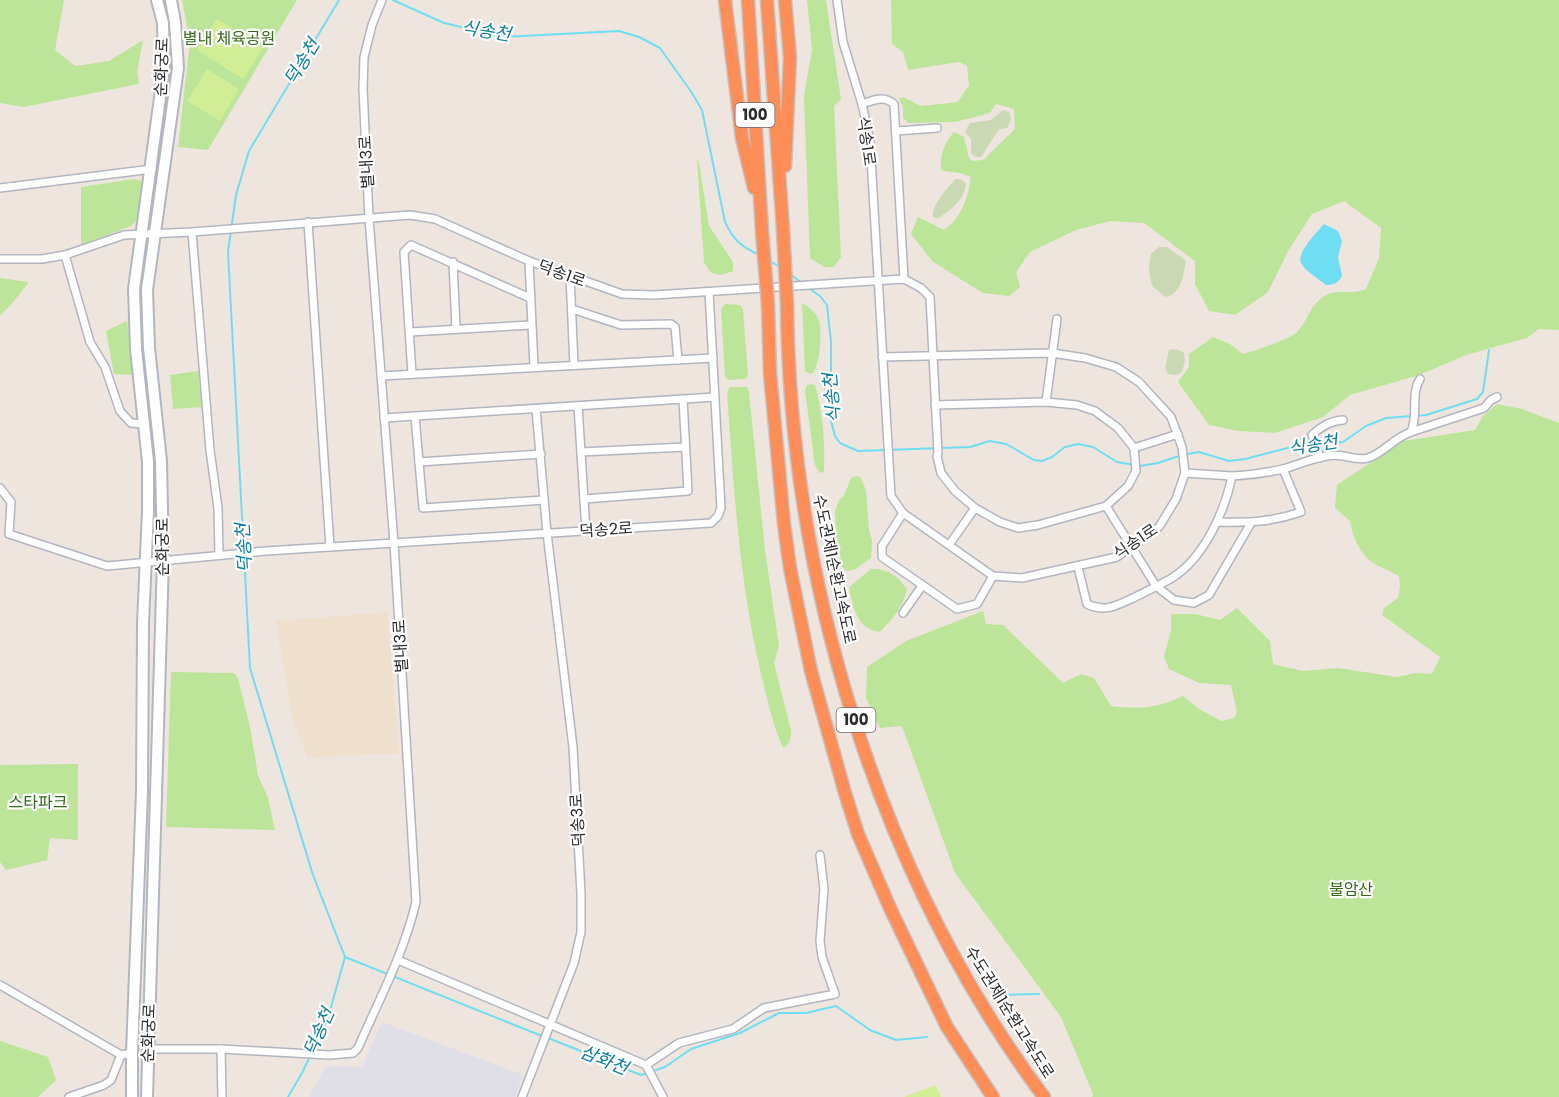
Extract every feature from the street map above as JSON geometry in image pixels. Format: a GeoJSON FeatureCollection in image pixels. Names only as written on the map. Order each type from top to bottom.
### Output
{"type":"FeatureCollection","features":[{"type":"Feature","properties":{"kind":"highway"},"geometry":{"type":"LineString","coordinates":[[725,0],[742,138],[762,226]]}},
{"type":"Feature","properties":{"kind":"highway","name":"100"},"geometry":{"type":"LineString","coordinates":[[748,0],[768,305],[770,373],[790,568],[811,671],[858,834],[913,958],[947,1027],[993,1097]]}},
{"type":"Feature","properties":{"kind":"highway","name":"수도권제1순환고속도로"},"geometry":{"type":"LineString","coordinates":[[767,0],[783,225],[787,344],[795,447],[825,611],[870,766],[903,854],[921,893],[984,1007],[1003,1039],[1044,1097]]}},
{"type":"Feature","properties":{"kind":"highway"},"geometry":{"type":"LineString","coordinates":[[783,225],[790,57],[785,0]]}},
{"type":"Feature","properties":{"kind":"street","name":"순화궁로"},"geometry":{"type":"LineString","coordinates":[[132,1097],[126,1054],[142,790],[148,491],[136,349],[134,289],[164,68],[163,23],[158,0]]}},
{"type":"Feature","properties":{"kind":"street","name":"순화궁로"},"geometry":{"type":"LineString","coordinates":[[147,1097],[163,559],[161,461],[149,348],[147,290],[178,68],[171,0]]}},
{"type":"Feature","properties":{"kind":"street","name":"식송1로"},"geometry":{"type":"LineString","coordinates":[[837,0],[843,42],[862,104],[870,141],[891,496],[903,513]]}},
{"type":"Feature","properties":{"kind":"street","name":"별내3로"},"geometry":{"type":"LineString","coordinates":[[126,1054],[148,1049],[221,1049],[329,1055],[353,1053],[358,1048],[410,928],[416,902],[394,543],[369,218],[363,88],[364,57],[381,3]]}},
{"type":"Feature","properties":{"kind":"street"},"geometry":{"type":"LineString","coordinates":[[862,104],[881,98],[889,99],[894,104],[904,279],[921,288],[930,297],[936,438],[941,473],[955,491],[975,508],[1000,522],[1018,528],[1038,525],[1106,506],[1128,486],[1136,471],[1134,448],[1118,428],[1095,411],[1077,405],[1046,402],[935,405]]}},
{"type":"Feature","properties":{"kind":"street"},"geometry":{"type":"LineString","coordinates":[[897,131],[937,128]]}},
{"type":"Feature","properties":{"kind":"street"},"geometry":{"type":"LineString","coordinates":[[0,188],[152,169]]}},
{"type":"Feature","properties":{"kind":"street","name":"덕송1로"},"geometry":{"type":"LineString","coordinates":[[192,232],[410,215],[435,219],[529,261],[622,294],[654,295],[904,279]]}},
{"type":"Feature","properties":{"kind":"street"},"geometry":{"type":"LineString","coordinates":[[308,222],[330,547]]}},
{"type":"Feature","properties":{"kind":"street"},"geometry":{"type":"LineString","coordinates":[[0,259],[42,259],[65,255],[124,235],[192,232],[210,450],[218,508],[219,554],[107,566],[9,534],[11,502],[0,488]]}},
{"type":"Feature","properties":{"kind":"street"},"geometry":{"type":"LineString","coordinates":[[412,374],[404,252],[411,245],[530,298]]}},
{"type":"Feature","properties":{"kind":"street"},"geometry":{"type":"LineString","coordinates":[[65,255],[90,342],[105,367],[120,411],[131,423],[144,424]]}},
{"type":"Feature","properties":{"kind":"street"},"geometry":{"type":"LineString","coordinates":[[529,261],[534,367]]}},
{"type":"Feature","properties":{"kind":"street"},"geometry":{"type":"LineString","coordinates":[[453,262],[456,329]]}},
{"type":"Feature","properties":{"kind":"street"},"geometry":{"type":"LineString","coordinates":[[570,276],[574,365]]}},
{"type":"Feature","properties":{"kind":"street","name":"덕송2로"},"geometry":{"type":"LineString","coordinates":[[219,554],[711,523],[718,516],[721,508],[710,292]]}},
{"type":"Feature","properties":{"kind":"street"},"geometry":{"type":"LineString","coordinates":[[572,309],[621,325],[671,324],[675,327],[678,360]]}},
{"type":"Feature","properties":{"kind":"street"},"geometry":{"type":"LineString","coordinates":[[1046,402],[1057,319]]}},
{"type":"Feature","properties":{"kind":"street"},"geometry":{"type":"LineString","coordinates":[[410,332],[531,325]]}},
{"type":"Feature","properties":{"kind":"street","name":"식송1로"},"geometry":{"type":"LineString","coordinates":[[882,357],[1052,353],[1085,358],[1116,367],[1139,382],[1171,417],[1182,449],[1185,473],[1176,499],[1159,527],[1117,557],[1022,578],[993,576]]}},
{"type":"Feature","properties":{"kind":"street"},"geometry":{"type":"LineString","coordinates":[[381,376],[713,358]]}},
{"type":"Feature","properties":{"kind":"street"},"geometry":{"type":"LineString","coordinates":[[1412,429],[1416,410],[1414,393],[1420,379]]}},
{"type":"Feature","properties":{"kind":"street"},"geometry":{"type":"LineString","coordinates":[[384,418],[715,397]]}},
{"type":"Feature","properties":{"kind":"street"},"geometry":{"type":"LineString","coordinates":[[1185,473],[1232,476],[1256,474],[1283,469],[1319,455],[1341,454],[1358,459],[1370,458],[1400,435],[1412,429],[1484,408],[1491,400],[1497,398]]}},
{"type":"Feature","properties":{"kind":"street"},"geometry":{"type":"LineString","coordinates":[[584,499],[688,490],[683,399]]}},
{"type":"Feature","properties":{"kind":"street"},"geometry":{"type":"LineString","coordinates":[[578,406],[586,531]]}},
{"type":"Feature","properties":{"kind":"street","name":"덕송3로"},"geometry":{"type":"LineString","coordinates":[[522,1097],[574,963],[581,932],[573,747],[547,533],[536,409]]}},
{"type":"Feature","properties":{"kind":"street"},"geometry":{"type":"LineString","coordinates":[[415,416],[423,508],[544,500]]}},
{"type":"Feature","properties":{"kind":"street"},"geometry":{"type":"LineString","coordinates":[[1319,455],[1312,435],[1320,427],[1333,421],[1343,420]]}},
{"type":"Feature","properties":{"kind":"street"},"geometry":{"type":"LineString","coordinates":[[1134,448],[1178,434]]}},
{"type":"Feature","properties":{"kind":"street"},"geometry":{"type":"LineString","coordinates":[[581,452],[686,447]]}},
{"type":"Feature","properties":{"kind":"street"},"geometry":{"type":"LineString","coordinates":[[419,462],[541,454]]}},
{"type":"Feature","properties":{"kind":"street"},"geometry":{"type":"LineString","coordinates":[[1217,522],[1251,523],[1277,520],[1301,512],[1283,469]]}},
{"type":"Feature","properties":{"kind":"street"},"geometry":{"type":"LineString","coordinates":[[1078,567],[1087,604],[1097,609],[1114,607],[1174,577],[1206,542],[1227,501],[1232,476]]}},
{"type":"Feature","properties":{"kind":"street"},"geometry":{"type":"LineString","coordinates":[[1106,506],[1156,586],[1174,600],[1194,603],[1209,595],[1251,523]]}},
{"type":"Feature","properties":{"kind":"street"},"geometry":{"type":"LineString","coordinates":[[950,545],[975,508]]}},
{"type":"Feature","properties":{"kind":"street"},"geometry":{"type":"LineString","coordinates":[[903,513],[993,576],[977,604],[957,609],[882,557],[882,546],[903,513]]}},
{"type":"Feature","properties":{"kind":"street"},"geometry":{"type":"LineString","coordinates":[[903,613],[922,586]]}},
{"type":"Feature","properties":{"kind":"street"},"geometry":{"type":"LineString","coordinates":[[647,1067],[679,1043],[733,1029],[764,1008],[835,994],[822,957],[820,941],[824,889],[820,855]]}},
{"type":"Feature","properties":{"kind":"street"},"geometry":{"type":"LineString","coordinates":[[398,960],[548,1029],[647,1067],[663,1097]]}},
{"type":"Feature","properties":{"kind":"street"},"geometry":{"type":"LineString","coordinates":[[0,986],[126,1054],[111,1080],[104,1085],[69,1097]]}},
{"type":"Feature","properties":{"kind":"street"},"geometry":{"type":"LineString","coordinates":[[221,1049],[222,1097]]}},
{"type":"Feature","properties":{"kind":"shaded area"},"geometry":{"type":"Polygon","coordinates":[[[387,612],[399,753],[308,758],[293,720],[276,621],[387,612]]]}},
{"type":"Feature","properties":{"kind":"shaded area"},"geometry":{"type":"Polygon","coordinates":[[[382,1022],[523,1075],[515,1097],[309,1097],[326,1066],[362,1067],[382,1022]]]}},
{"type":"Feature","properties":{"kind":"green space"},"geometry":{"type":"Polygon","coordinates":[[[0,0],[64,0],[55,50],[75,66],[109,61],[143,40],[137,72],[139,84],[24,107],[0,103],[0,0]]]}},
{"type":"Feature","properties":{"kind":"green space","name":"별내 체육공원"},"geometry":{"type":"Polygon","coordinates":[[[182,0],[297,0],[208,150],[178,147],[190,42],[182,0]]]}},
{"type":"Feature","properties":{"kind":"green space"},"geometry":{"type":"Polygon","coordinates":[[[807,0],[826,0],[841,99],[834,106],[841,257],[834,267],[824,267],[810,258],[804,96],[812,50],[807,0]]]}},
{"type":"Feature","properties":{"kind":"green space"},"geometry":{"type":"Polygon","coordinates":[[[891,0],[1559,0],[1559,330],[1539,329],[1527,338],[1466,355],[1419,375],[1350,395],[1323,417],[1275,433],[1238,431],[1209,425],[1178,382],[1189,367],[1189,354],[1213,337],[1230,344],[1243,354],[1262,348],[1296,333],[1320,299],[1330,293],[1366,289],[1379,258],[1381,228],[1344,201],[1312,214],[1288,251],[1268,292],[1235,315],[1209,311],[1195,284],[1195,261],[1144,223],[1110,221],[1076,230],[1030,252],[1016,272],[1020,287],[1009,296],[983,293],[932,261],[911,234],[918,217],[944,230],[963,207],[971,177],[942,171],[941,166],[943,150],[954,132],[964,137],[969,158],[972,161],[983,160],[1015,129],[1014,109],[996,104],[990,113],[955,122],[909,123],[903,118],[903,108],[899,98],[903,97],[921,106],[958,102],[969,85],[967,66],[959,62],[908,70],[903,52],[892,44],[891,0]]]}},
{"type":"Feature","properties":{"kind":"green space"},"geometry":{"type":"Polygon","coordinates":[[[217,19],[263,48],[243,79],[197,50],[217,19]]]}},
{"type":"Feature","properties":{"kind":"green space"},"geometry":{"type":"Polygon","coordinates":[[[207,69],[239,89],[220,121],[187,101],[207,69]]]}},
{"type":"Feature","properties":{"kind":"green space"},"geometry":{"type":"Polygon","coordinates":[[[1003,110],[1010,113],[1011,120],[1007,128],[999,129],[981,157],[976,157],[971,153],[971,139],[965,132],[970,123],[991,120],[1003,110]]]}},
{"type":"Feature","properties":{"kind":"green space"},"geometry":{"type":"Polygon","coordinates":[[[697,160],[709,226],[733,262],[733,271],[724,274],[713,273],[704,262],[697,160]]]}},
{"type":"Feature","properties":{"kind":"green space"},"geometry":{"type":"Polygon","coordinates":[[[134,179],[142,181],[137,220],[131,226],[81,245],[81,187],[134,179]]]}},
{"type":"Feature","properties":{"kind":"green space"},"geometry":{"type":"Polygon","coordinates":[[[956,179],[961,179],[966,184],[963,195],[947,212],[937,219],[933,217],[937,202],[956,179]]]}},
{"type":"Feature","properties":{"kind":"green space"},"geometry":{"type":"Polygon","coordinates":[[[1159,247],[1167,247],[1186,261],[1179,288],[1166,297],[1153,287],[1150,278],[1151,254],[1159,247]]]}},
{"type":"Feature","properties":{"kind":"green space"},"geometry":{"type":"Polygon","coordinates":[[[0,278],[29,282],[0,315],[0,278]]]}},
{"type":"Feature","properties":{"kind":"green space"},"geometry":{"type":"Polygon","coordinates":[[[725,304],[740,305],[743,309],[748,376],[745,379],[728,380],[725,376],[721,309],[725,304]]]}},
{"type":"Feature","properties":{"kind":"green space"},"geometry":{"type":"Polygon","coordinates":[[[802,304],[815,314],[820,326],[819,357],[812,374],[805,372],[802,304]]]}},
{"type":"Feature","properties":{"kind":"green space"},"geometry":{"type":"Polygon","coordinates":[[[127,321],[135,375],[114,374],[106,331],[127,321]]]}},
{"type":"Feature","properties":{"kind":"green space"},"geometry":{"type":"Polygon","coordinates":[[[1177,349],[1184,353],[1185,363],[1181,373],[1168,374],[1165,368],[1169,350],[1177,349]]]}},
{"type":"Feature","properties":{"kind":"green space"},"geometry":{"type":"Polygon","coordinates":[[[198,371],[202,407],[173,409],[170,375],[198,371]]]}},
{"type":"Feature","properties":{"kind":"green space"},"geometry":{"type":"Polygon","coordinates":[[[807,385],[815,385],[818,396],[823,428],[824,472],[820,473],[815,465],[805,391],[807,385]]]}},
{"type":"Feature","properties":{"kind":"green space"},"geometry":{"type":"Polygon","coordinates":[[[730,387],[747,387],[749,392],[765,550],[779,646],[774,663],[791,730],[790,741],[783,748],[762,678],[748,607],[738,536],[732,465],[727,393],[730,387]]]}},
{"type":"Feature","properties":{"kind":"green space","name":"불암산"},"geometry":{"type":"Polygon","coordinates":[[[1497,404],[1522,409],[1559,423],[1559,1097],[1092,1097],[1093,1094],[1061,1017],[955,873],[902,726],[880,728],[866,698],[867,667],[906,641],[983,611],[986,624],[1003,625],[1063,683],[1081,674],[1094,678],[1111,706],[1148,707],[1183,696],[1199,709],[1221,721],[1234,718],[1237,713],[1231,685],[1199,683],[1169,669],[1164,656],[1171,631],[1171,614],[1195,614],[1220,620],[1237,608],[1270,641],[1273,664],[1303,671],[1338,668],[1397,677],[1416,673],[1432,674],[1440,657],[1382,615],[1384,608],[1398,598],[1399,576],[1372,562],[1362,552],[1350,521],[1335,508],[1337,485],[1403,441],[1475,430],[1483,416],[1497,404]]]}},
{"type":"Feature","properties":{"kind":"green space"},"geometry":{"type":"Polygon","coordinates":[[[860,477],[866,490],[872,540],[871,558],[854,570],[847,571],[842,567],[835,512],[851,478],[860,477]]]}},
{"type":"Feature","properties":{"kind":"green space"},"geometry":{"type":"Polygon","coordinates":[[[871,569],[892,574],[907,589],[897,612],[879,632],[865,626],[857,616],[849,587],[871,569]]]}},
{"type":"Feature","properties":{"kind":"green space"},"geometry":{"type":"Polygon","coordinates":[[[171,672],[234,673],[238,678],[250,727],[258,775],[268,798],[275,830],[166,827],[171,672]]]}},
{"type":"Feature","properties":{"kind":"green space","name":"스타파크"},"geometry":{"type":"Polygon","coordinates":[[[78,764],[78,840],[50,838],[47,860],[6,870],[0,862],[0,765],[78,764]]]}},
{"type":"Feature","properties":{"kind":"green space"},"geometry":{"type":"Polygon","coordinates":[[[0,1041],[48,1057],[56,1080],[38,1097],[0,1097],[0,1041]]]}},
{"type":"Feature","properties":{"kind":"green space"},"geometry":{"type":"Polygon","coordinates":[[[936,1085],[941,1097],[904,1097],[936,1085]]]}},
{"type":"Feature","properties":{"kind":"water"},"geometry":{"type":"Polygon","coordinates":[[[1324,224],[1338,231],[1342,241],[1338,257],[1342,276],[1337,282],[1329,285],[1306,269],[1300,259],[1308,242],[1324,224]]]}},
{"type":"Feature","properties":{"kind":"waterway","name":"덕송천"},"geometry":{"type":"LineString","coordinates":[[288,1097],[328,1018],[345,957],[313,875],[250,668],[228,252],[236,195],[249,151],[339,0]]}},
{"type":"Feature","properties":{"kind":"waterway","name":"식송천"},"geometry":{"type":"LineString","coordinates":[[393,0],[444,23],[505,37],[619,31],[639,37],[660,48],[702,110],[725,222],[739,242],[759,255]]}},
{"type":"Feature","properties":{"kind":"waterway","name":"식송천"},"geometry":{"type":"LineString","coordinates":[[770,261],[780,267]]}},
{"type":"Feature","properties":{"kind":"waterway","name":"식송천"},"geometry":{"type":"LineString","coordinates":[[790,274],[802,283]]}},
{"type":"Feature","properties":{"kind":"waterway","name":"식송천"},"geometry":{"type":"LineString","coordinates":[[809,288],[827,305],[831,342],[831,421],[835,436],[840,443],[858,451],[970,447],[990,441],[1006,444],[1034,460],[1042,461],[1065,447],[1078,444],[1093,447],[1117,462],[1140,466],[1199,452],[1229,461],[1245,459],[1299,445],[1343,442],[1366,426],[1386,418],[1426,415],[1477,399],[1483,392],[1489,350]]}},
{"type":"Feature","properties":{"kind":"waterway","name":"삼화천"},"geometry":{"type":"LineString","coordinates":[[345,957],[542,1036]]}},
{"type":"Feature","properties":{"kind":"waterway","name":"삼화천"},"geometry":{"type":"LineString","coordinates":[[1001,995],[1039,994]]}},
{"type":"Feature","properties":{"kind":"waterway","name":"삼화천"},"geometry":{"type":"LineString","coordinates":[[548,1038],[641,1075],[665,1067],[691,1049],[740,1033],[779,1013],[806,1013],[836,1006],[870,1030],[896,1040],[927,1037]]}}]}
